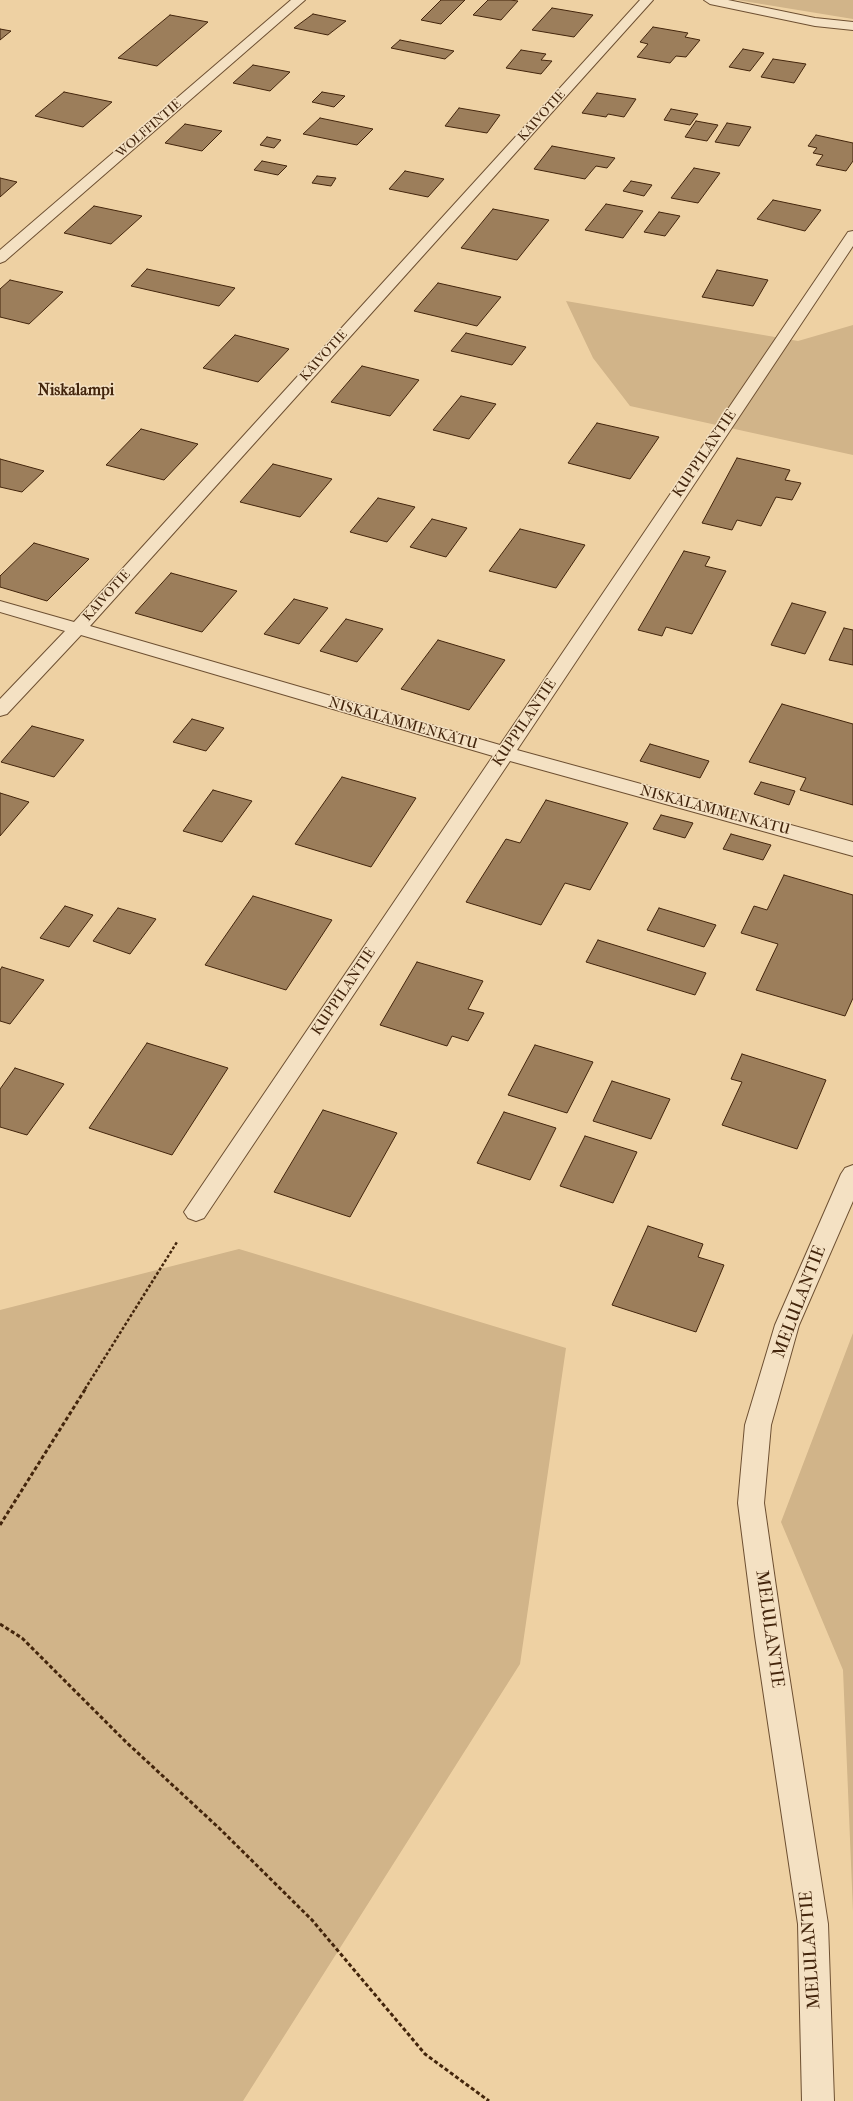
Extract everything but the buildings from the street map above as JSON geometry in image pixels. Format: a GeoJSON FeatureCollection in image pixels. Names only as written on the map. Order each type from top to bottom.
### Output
{"type":"FeatureCollection","features":[{"type":"Feature","properties":{"kind":"street","name":"WOLFFINTIE"},"geometry":{"type":"LineString","coordinates":[[0,258],[299,0]]}},
{"type":"Feature","properties":{"kind":"street","name":"KAIVOTIE"},"geometry":{"type":"LineString","coordinates":[[0,710],[77,629],[646,0]]}},
{"type":"Feature","properties":{"kind":"street"},"geometry":{"type":"LineString","coordinates":[[710,0],[815,22],[853,26]]}},
{"type":"Feature","properties":{"kind":"street","name":"KUPPILANTIE"},"geometry":{"type":"LineString","coordinates":[[196,1212],[853,235]]}},
{"type":"Feature","properties":{"kind":"street","name":"NISKALAMMENKATU"},"geometry":{"type":"LineString","coordinates":[[0,606],[505,753],[853,849]]}},
{"type":"Feature","properties":{"kind":"street","name":"MELULANTIE"},"geometry":{"type":"LineString","coordinates":[[818,2101],[813,1924],[769,1636],[751,1503],[758,1425],[787,1325],[853,1174]]}},
{"type":"Feature","properties":{"kind":"path"},"geometry":{"type":"LineString","coordinates":[[0,1525],[196,1212]]}},
{"type":"Feature","properties":{"kind":"path"},"geometry":{"type":"LineString","coordinates":[[0,1624],[22,1638],[126,1742],[218,1828],[306,1915],[425,2054],[488,2101]]}},
{"type":"Feature","properties":{"kind":"shaded area"},"geometry":{"type":"Polygon","coordinates":[[[737,0],[853,0],[853,19],[737,0]]]}},
{"type":"Feature","properties":{"kind":"shaded area"},"geometry":{"type":"Polygon","coordinates":[[[566,301],[798,341],[853,325],[853,455],[630,406],[593,358],[566,301]]]}},
{"type":"Feature","properties":{"kind":"shaded area"},"geometry":{"type":"Polygon","coordinates":[[[239,1249],[566,1348],[520,1664],[243,2101],[0,2101],[0,1310],[239,1249]]]}},
{"type":"Feature","properties":{"kind":"shaded area"},"geometry":{"type":"Polygon","coordinates":[[[853,1333],[853,1912],[843,1670],[781,1522],[853,1333]]]}},
{"type":"Feature","properties":{"kind":"district","name":"Niskalampi"},"geometry":{"type":"Point","coordinates":[76,391]}}]}
